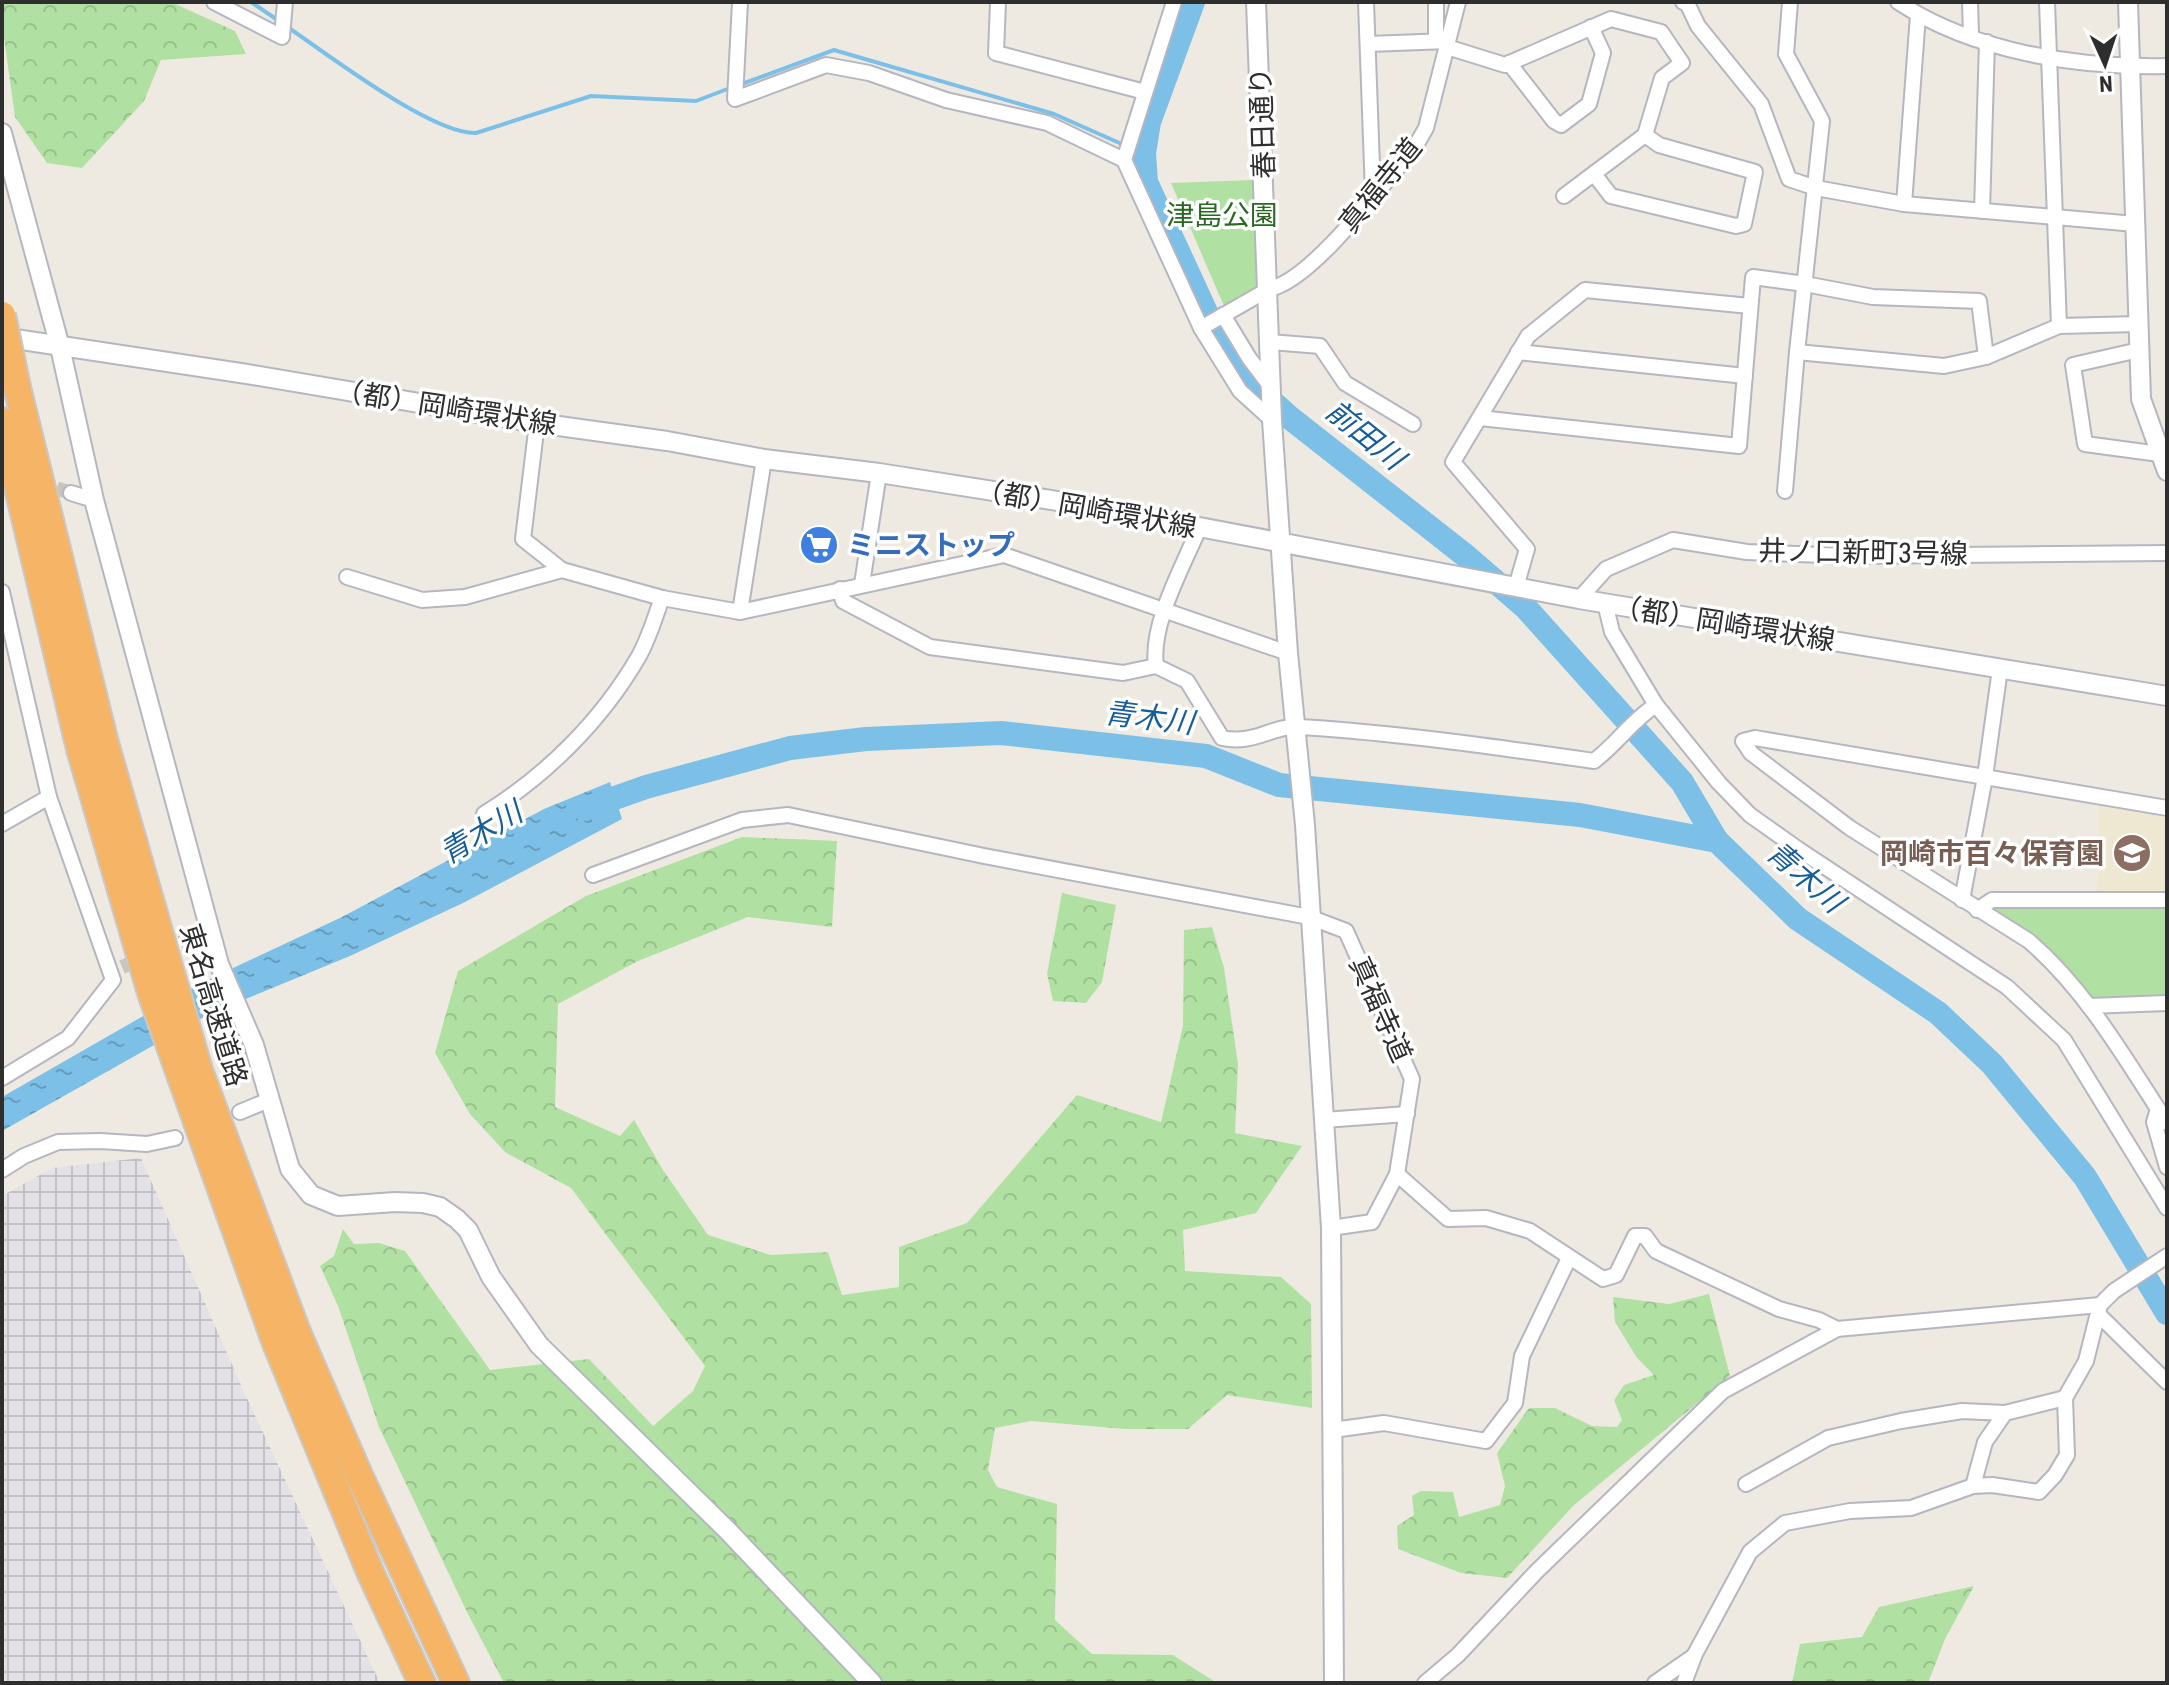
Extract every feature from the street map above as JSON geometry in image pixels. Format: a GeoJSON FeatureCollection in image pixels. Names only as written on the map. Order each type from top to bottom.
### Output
{"type":"FeatureCollection","features":[{"type":"Feature","properties":{"kind":"highway","name":"東名高速道路"},"geometry":{"type":"LineString","coordinates":[[2,315],[162,989]]}},
{"type":"Feature","properties":{"kind":"highway","name":"東名高速道路"},"geometry":{"type":"LineString","coordinates":[[2,421],[80,749],[162,989],[275,1341],[371,1574],[422,1683]]}},
{"type":"Feature","properties":{"kind":"highway","name":"東名高速道路"},"geometry":{"type":"LineString","coordinates":[[190,1077],[359,1475],[456,1683]]}},
{"type":"Feature","properties":{"kind":"street"},"geometry":{"type":"LineString","coordinates":[[214,2],[282,37],[285,2]]}},
{"type":"Feature","properties":{"kind":"street"},"geometry":{"type":"LineString","coordinates":[[740,2],[735,99],[826,65],[869,73],[946,100],[1047,123],[1124,160],[1201,328],[1240,391],[1272,420],[1288,653],[1305,825],[1331,1228],[1334,1683]]}},
{"type":"Feature","properties":{"kind":"street"},"geometry":{"type":"LineString","coordinates":[[998,2],[996,53],[1145,92]]}},
{"type":"Feature","properties":{"kind":"street"},"geometry":{"type":"LineString","coordinates":[[1124,160],[1174,2]]}},
{"type":"Feature","properties":{"kind":"street","name":"春日通り"},"geometry":{"type":"LineString","coordinates":[[1256,2],[1272,420]]}},
{"type":"Feature","properties":{"kind":"street"},"geometry":{"type":"LineString","coordinates":[[1366,2],[1373,194]]}},
{"type":"Feature","properties":{"kind":"street"},"geometry":{"type":"LineString","coordinates":[[1436,2],[1444,43]]}},
{"type":"Feature","properties":{"kind":"street","name":"真福寺道"},"geometry":{"type":"LineString","coordinates":[[1201,328],[1269,289],[1279,287],[1318,259],[1422,135],[1444,43],[1458,2]]}},
{"type":"Feature","properties":{"kind":"street"},"geometry":{"type":"LineString","coordinates":[[1683,2],[1687,3],[1698,26],[1761,104],[1789,179],[1816,188],[1904,204],[2135,224]]}},
{"type":"Feature","properties":{"kind":"street"},"geometry":{"type":"LineString","coordinates":[[1785,491],[1822,121],[1786,54],[1790,2]]}},
{"type":"Feature","properties":{"kind":"street"},"geometry":{"type":"LineString","coordinates":[[1898,2],[1918,15],[1987,42],[2049,57],[2130,67],[2167,66]]}},
{"type":"Feature","properties":{"kind":"street"},"geometry":{"type":"LineString","coordinates":[[1970,2],[1971,36]]}},
{"type":"Feature","properties":{"kind":"street"},"geometry":{"type":"LineString","coordinates":[[2047,2],[2059,326]]}},
{"type":"Feature","properties":{"kind":"street"},"geometry":{"type":"LineString","coordinates":[[2128,2],[2141,399],[2166,461]]}},
{"type":"Feature","properties":{"kind":"street"},"geometry":{"type":"LineString","coordinates":[[1904,204],[1918,15]]}},
{"type":"Feature","properties":{"kind":"street"},"geometry":{"type":"LineString","coordinates":[[1368,44],[1444,43],[1501,65],[1611,19],[1656,30],[1682,63],[1662,78],[1645,135],[1564,196]]}},
{"type":"Feature","properties":{"kind":"street"},"geometry":{"type":"LineString","coordinates":[[1509,63],[1554,121],[1561,125],[1589,104],[1603,53],[1591,27]]}},
{"type":"Feature","properties":{"kind":"street"},"geometry":{"type":"LineString","coordinates":[[1982,211],[1987,42]]}},
{"type":"Feature","properties":{"kind":"street"},"geometry":{"type":"LineString","coordinates":[[2,133],[60,347],[94,500],[204,937],[254,1045],[290,1169],[311,1195],[338,1206],[423,1203],[440,1207],[457,1219],[468,1230],[491,1277],[539,1345],[729,1532],[872,1683]]}},
{"type":"Feature","properties":{"kind":"street"},"geometry":{"type":"LineString","coordinates":[[1594,174],[1611,196],[1736,226],[1744,224],[1755,172],[1659,145],[1645,135]]}},
{"type":"Feature","properties":{"kind":"street"},"geometry":{"type":"LineString","coordinates":[[1480,418],[1739,446],[1753,277],[1873,297],[1979,301],[1986,357]]}},
{"type":"Feature","properties":{"kind":"street"},"geometry":{"type":"LineString","coordinates":[[1516,587],[1527,549],[1453,462],[1528,336],[1585,290],[1750,306]]}},
{"type":"Feature","properties":{"kind":"street"},"geometry":{"type":"LineString","coordinates":[[1223,315],[1271,387]]}},
{"type":"Feature","properties":{"kind":"street"},"geometry":{"type":"LineString","coordinates":[[1797,352],[1944,366],[1986,357],[2059,326],[2138,324]]}},
{"type":"Feature","properties":{"kind":"street","name":"（都）岡崎環状線"},"geometry":{"type":"LineString","coordinates":[[2,337],[667,441],[764,459],[879,473],[1083,505],[1579,599],[2167,696]]}},
{"type":"Feature","properties":{"kind":"street"},"geometry":{"type":"LineString","coordinates":[[1269,342],[1320,346],[1345,383],[1413,424]]}},
{"type":"Feature","properties":{"kind":"street"},"geometry":{"type":"LineString","coordinates":[[2139,350],[2073,365],[2085,444],[2166,461]]}},
{"type":"Feature","properties":{"kind":"street"},"geometry":{"type":"LineString","coordinates":[[1518,352],[1745,376]]}},
{"type":"Feature","properties":{"kind":"street"},"geometry":{"type":"LineString","coordinates":[[537,423],[523,539],[562,570],[662,598],[740,612],[1004,555],[1288,653]]}},
{"type":"Feature","properties":{"kind":"street"},"geometry":{"type":"LineString","coordinates":[[740,612],[764,459]]}},
{"type":"Feature","properties":{"kind":"street"},"geometry":{"type":"LineString","coordinates":[[862,584],[879,473]]}},
{"type":"Feature","properties":{"kind":"street"},"geometry":{"type":"LineString","coordinates":[[71,493],[94,500]]}},
{"type":"Feature","properties":{"kind":"street"},"geometry":{"type":"LineString","coordinates":[[1156,666],[1154,649],[1164,612],[1199,528]]}},
{"type":"Feature","properties":{"kind":"street","name":"井ノ口新町3号線"},"geometry":{"type":"LineString","coordinates":[[1579,599],[1606,569],[1673,540],[1747,552],[1848,556],[2167,553]]}},
{"type":"Feature","properties":{"kind":"street"},"geometry":{"type":"LineString","coordinates":[[347,577],[422,600],[465,597],[562,570]]}},
{"type":"Feature","properties":{"kind":"street"},"geometry":{"type":"LineString","coordinates":[[840,589],[843,601],[930,647],[1123,673],[1156,666],[1187,681],[1222,738],[1239,741],[1296,728],[1468,743],[1594,761],[1613,747],[1642,714],[1656,705]]}},
{"type":"Feature","properties":{"kind":"street"},"geometry":{"type":"LineString","coordinates":[[2,592],[49,797],[113,980]]}},
{"type":"Feature","properties":{"kind":"street"},"geometry":{"type":"LineString","coordinates":[[484,814],[514,796],[587,730],[640,655],[662,598]]}},
{"type":"Feature","properties":{"kind":"street"},"geometry":{"type":"LineString","coordinates":[[1605,603],[1612,632],[1656,705],[1719,783],[1750,815],[2007,987],[2064,1040],[2167,1208]]}},
{"type":"Feature","properties":{"kind":"street"},"geometry":{"type":"LineString","coordinates":[[2,648],[13,635]]}},
{"type":"Feature","properties":{"kind":"street"},"geometry":{"type":"LineString","coordinates":[[1962,900],[1985,777],[2000,669]]}},
{"type":"Feature","properties":{"kind":"street"},"geometry":{"type":"LineString","coordinates":[[2167,808],[1755,738],[1743,741],[1751,753],[1850,828],[2029,941],[2052,960],[2163,1109],[2167,1123]]}},
{"type":"Feature","properties":{"kind":"street"},"geometry":{"type":"LineString","coordinates":[[2,824],[49,797]]}},
{"type":"Feature","properties":{"kind":"street","name":"真福寺道"},"geometry":{"type":"LineString","coordinates":[[593,875],[742,820],[788,815],[984,856],[1309,917],[1346,931],[1412,1079],[1397,1174],[1372,1222],[1331,1228]]}},
{"type":"Feature","properties":{"kind":"street"},"geometry":{"type":"LineString","coordinates":[[1977,910],[1992,900],[2167,900]]}},
{"type":"Feature","properties":{"kind":"street"},"geometry":{"type":"LineString","coordinates":[[2,1078],[68,1038],[122,967]]}},
{"type":"Feature","properties":{"kind":"street"},"geometry":{"type":"LineString","coordinates":[[2089,1006],[2167,1003]]}},
{"type":"Feature","properties":{"kind":"street"},"geometry":{"type":"LineString","coordinates":[[240,1112],[269,1100]]}},
{"type":"Feature","properties":{"kind":"street"},"geometry":{"type":"LineString","coordinates":[[2163,1109],[2154,1122],[2167,1167]]}},
{"type":"Feature","properties":{"kind":"street"},"geometry":{"type":"LineString","coordinates":[[1324,1120],[1407,1114]]}},
{"type":"Feature","properties":{"kind":"street"},"geometry":{"type":"LineString","coordinates":[[2,1170],[24,1156],[58,1142],[147,1144],[175,1138]]}},
{"type":"Feature","properties":{"kind":"street"},"geometry":{"type":"LineString","coordinates":[[1397,1174],[1448,1219],[1486,1218],[1530,1231],[1603,1279],[1616,1275],[1635,1236],[1645,1236],[1656,1251],[1779,1309],[1819,1320],[1837,1329]]}},
{"type":"Feature","properties":{"kind":"street"},"geometry":{"type":"LineString","coordinates":[[1684,1683],[1695,1654],[1750,1552],[1785,1523],[1850,1511],[1911,1508],[1973,1486],[1992,1485],[2039,1492],[2055,1475],[2067,1455],[2065,1398],[2086,1361],[2099,1310],[2114,1291],[2167,1256]]}},
{"type":"Feature","properties":{"kind":"street"},"geometry":{"type":"LineString","coordinates":[[1333,1430],[1384,1423],[1486,1441],[1515,1403],[1522,1356],[1569,1258]]}},
{"type":"Feature","properties":{"kind":"street"},"geometry":{"type":"LineString","coordinates":[[1425,1683],[1458,1655],[1537,1571],[1723,1391],[1837,1329],[2099,1310]]}},
{"type":"Feature","properties":{"kind":"street"},"geometry":{"type":"LineString","coordinates":[[2099,1310],[2167,1382]]}},
{"type":"Feature","properties":{"kind":"street"},"geometry":{"type":"LineString","coordinates":[[1746,1484],[1828,1438],[1962,1411],[2005,1413],[2065,1398]]}},
{"type":"Feature","properties":{"kind":"street"},"geometry":{"type":"LineString","coordinates":[[1973,1486],[1985,1442],[2005,1413]]}},
{"type":"Feature","properties":{"kind":"street"},"geometry":{"type":"LineString","coordinates":[[1655,1683],[1695,1654]]}},
{"type":"Feature","properties":{"kind":"shaded area","name":"岡崎市百々保育園"},"geometry":{"type":"Polygon","coordinates":[[[2099,801],[2167,812],[2167,895],[2097,896],[2099,801]]]}},
{"type":"Feature","properties":{"kind":"shaded area"},"geometry":{"type":"Polygon","coordinates":[[[141,1158],[245,1394],[380,1683],[2,1683],[2,1196],[52,1168],[141,1158]]]}},
{"type":"Feature","properties":{"kind":"green space"},"geometry":{"type":"Polygon","coordinates":[[[2,2],[171,2],[235,31],[246,54],[161,60],[144,101],[82,168],[47,163],[15,117],[2,2]]]}},
{"type":"Feature","properties":{"kind":"green space","name":"津島公園"},"geometry":{"type":"Polygon","coordinates":[[[1253,180],[1259,287],[1224,306],[1171,183],[1253,180]]]}},
{"type":"Feature","properties":{"kind":"green space"},"geometry":{"type":"Polygon","coordinates":[[[742,837],[837,841],[832,927],[748,917],[638,961],[558,1004],[555,1107],[620,1136],[634,1120],[663,1170],[708,1235],[771,1255],[828,1252],[842,1295],[899,1287],[899,1247],[967,1223],[1077,1095],[1161,1122],[1183,1026],[1184,930],[1212,927],[1224,968],[1238,1064],[1235,1133],[1302,1146],[1256,1213],[1183,1230],[1185,1271],[1281,1277],[1311,1304],[1312,1408],[1227,1395],[1188,1429],[1125,1429],[1031,1421],[995,1428],[988,1470],[997,1487],[1057,1504],[1055,1620],[1092,1654],[1173,1655],[1217,1683],[504,1683],[379,1427],[338,1306],[320,1266],[334,1256],[343,1229],[354,1244],[379,1243],[405,1251],[490,1370],[589,1359],[653,1426],[693,1391],[705,1366],[571,1188],[505,1152],[470,1114],[435,1053],[458,971],[586,896],[742,837]]]}},
{"type":"Feature","properties":{"kind":"green space"},"geometry":{"type":"Polygon","coordinates":[[[1062,893],[1116,905],[1102,982],[1086,1003],[1053,1001],[1047,974],[1062,893]]]}},
{"type":"Feature","properties":{"kind":"green space"},"geometry":{"type":"Polygon","coordinates":[[[2167,905],[2167,997],[2089,997],[1992,913],[1994,906],[2167,905]]]}},
{"type":"Feature","properties":{"kind":"green space"},"geometry":{"type":"Polygon","coordinates":[[[1709,1294],[1730,1376],[1573,1506],[1507,1578],[1461,1573],[1398,1549],[1397,1526],[1414,1515],[1412,1496],[1421,1491],[1453,1492],[1459,1517],[1500,1505],[1505,1486],[1497,1453],[1529,1408],[1555,1408],[1592,1426],[1617,1427],[1622,1420],[1614,1400],[1624,1385],[1654,1375],[1637,1358],[1615,1322],[1613,1297],[1669,1304],[1709,1294]]]}},
{"type":"Feature","properties":{"kind":"green space"},"geometry":{"type":"Polygon","coordinates":[[[1974,1586],[1945,1639],[1928,1683],[1792,1683],[1800,1644],[1862,1637],[1879,1607],[1974,1586]]]}},
{"type":"Feature","properties":{"kind":"water"},"geometry":{"type":"Polygon","coordinates":[[[610,782],[622,819],[463,903],[350,956],[209,1014],[2,1131],[2,1097],[199,984],[342,917],[544,809],[610,782]]]}},
{"type":"Feature","properties":{"kind":"waterway"},"geometry":{"type":"LineString","coordinates":[[251,2],[279,21]]}},
{"type":"Feature","properties":{"kind":"waterway","name":"前田川"},"geometry":{"type":"LineString","coordinates":[[1193,2],[1149,122],[1144,153],[1146,182],[1206,312],[1248,380],[1289,417],[1466,556],[1526,608],[1682,782],[1717,841]]}},
{"type":"Feature","properties":{"kind":"waterway"},"geometry":{"type":"LineString","coordinates":[[286,26],[407,107],[457,130],[476,133],[591,96],[696,101],[730,88]]}},
{"type":"Feature","properties":{"kind":"waterway"},"geometry":{"type":"LineString","coordinates":[[739,85],[834,50],[1054,114],[1124,145]]}},
{"type":"Feature","properties":{"kind":"waterway"},"geometry":{"type":"LineString","coordinates":[[1132,148],[1144,153]]}},
{"type":"Feature","properties":{"kind":"waterway","name":"青木川"},"geometry":{"type":"LineString","coordinates":[[584,809],[646,787],[790,748],[866,739],[1001,733],[1206,756],[1279,785],[1580,815],[1717,841],[1798,919],[1938,1013],[1992,1064],[2085,1177],[2167,1313]]}},
{"type":"Feature","properties":{"kind":"tunnel"},"geometry":{"type":"LineString","coordinates":[[37,482],[71,493]]}},
{"type":"Feature","properties":{"kind":"tunnel"},"geometry":{"type":"LineString","coordinates":[[122,967],[196,936]]}},
{"type":"Feature","properties":{"kind":"place","name":"ミニストップ"},"geometry":{"type":"Point","coordinates":[819,545]}},
{"type":"Feature","properties":{"kind":"place","name":"岡崎市百々保育園"},"geometry":{"type":"Point","coordinates":[2132,853]}}]}
